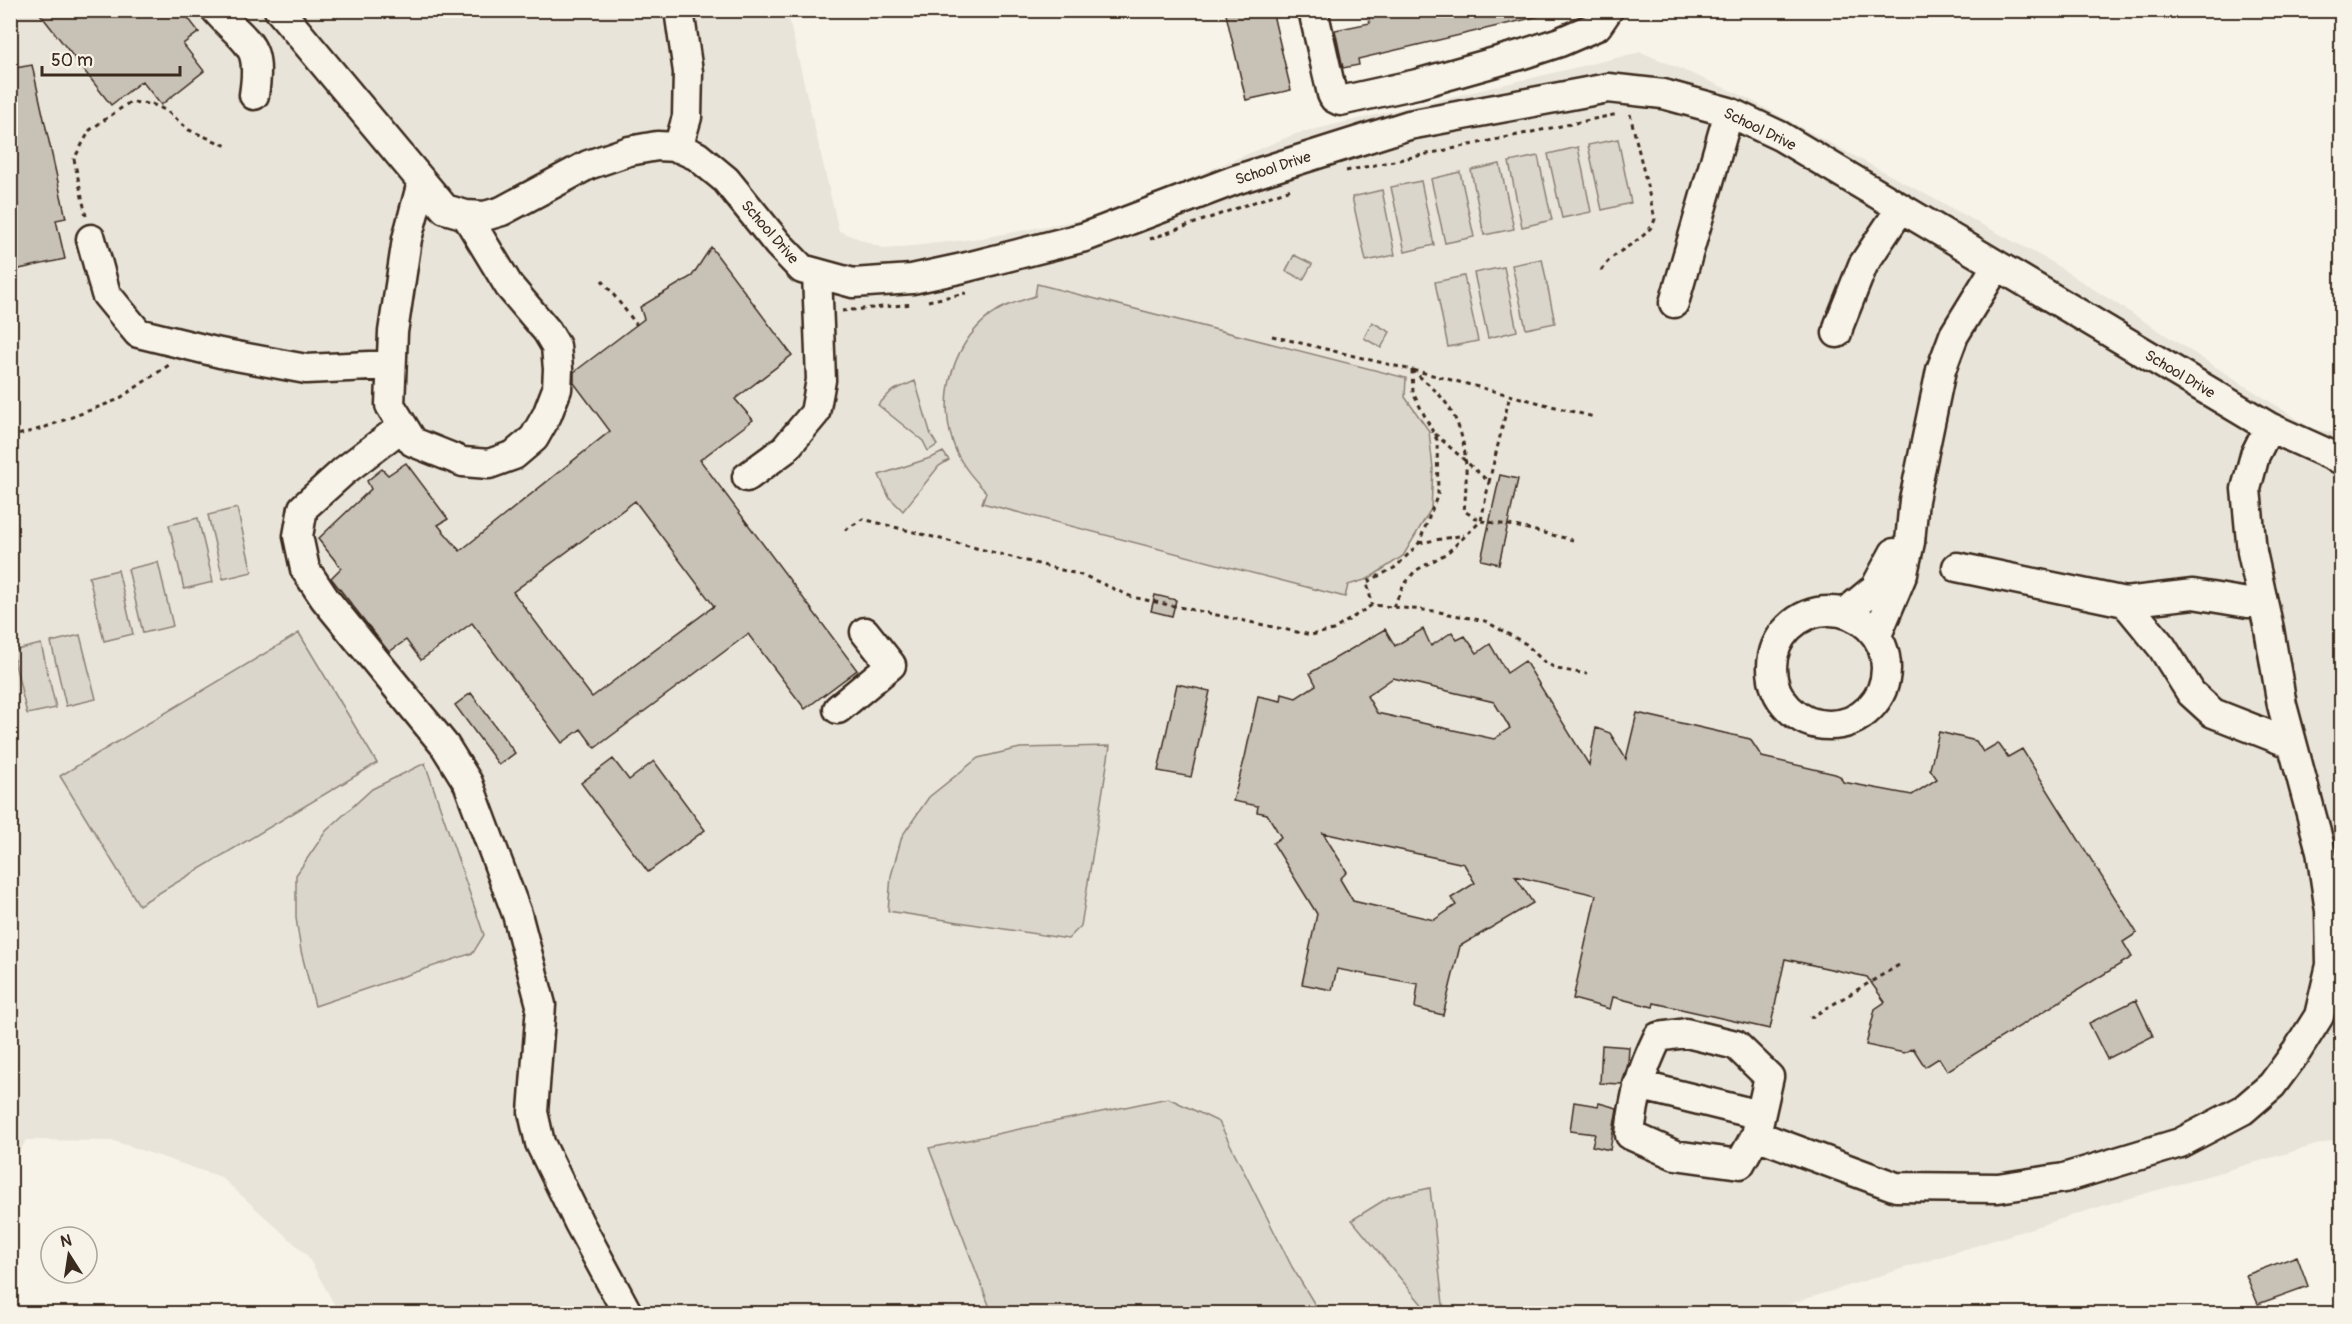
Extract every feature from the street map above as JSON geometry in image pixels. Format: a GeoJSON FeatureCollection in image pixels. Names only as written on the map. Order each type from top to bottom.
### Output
{"type":"FeatureCollection","features":[{"type":"Feature","properties":{"kind":"street"},"geometry":{"type":"LineString","coordinates":[[216,10],[226,23],[250,42],[258,68],[254,95]]}},
{"type":"Feature","properties":{"kind":"street"},"geometry":{"type":"LineString","coordinates":[[678,148],[687,117],[688,72],[679,10]]}},
{"type":"Feature","properties":{"kind":"street"},"geometry":{"type":"LineString","coordinates":[[1313,10],[1332,94],[1334,98],[1341,101],[1417,84],[1560,42],[1597,26],[1608,10]]}},
{"type":"Feature","properties":{"kind":"street"},"geometry":{"type":"LineString","coordinates":[[250,42],[292,15]]}},
{"type":"Feature","properties":{"kind":"street","name":"School Drive"},"geometry":{"type":"LineString","coordinates":[[292,15],[445,209],[466,215],[485,216],[502,211],[588,165],[629,151],[657,146],[678,148],[697,156],[726,180],[778,244],[802,269],[853,283],[912,279],[1085,237],[1245,176],[1409,125],[1608,88],[1663,94],[1729,112],[1780,136],[2269,427],[2342,460]]}},
{"type":"Feature","properties":{"kind":"street"},"geometry":{"type":"LineString","coordinates":[[1674,303],[1729,112]]}},
{"type":"Feature","properties":{"kind":"street"},"geometry":{"type":"LineString","coordinates":[[422,182],[407,239],[393,332],[390,405],[413,442],[463,462],[489,464],[514,455],[534,438],[547,415],[557,389],[556,346],[547,331],[509,286],[466,215]]}},
{"type":"Feature","properties":{"kind":"street"},"geometry":{"type":"LineString","coordinates":[[1837,333],[1863,265],[1901,208]]}},
{"type":"Feature","properties":{"kind":"street"},"geometry":{"type":"LineString","coordinates":[[91,238],[106,294],[138,333],[196,348],[306,369],[391,365]]}},
{"type":"Feature","properties":{"kind":"street"},"geometry":{"type":"LineString","coordinates":[[1877,635],[1903,573],[1910,542],[1914,500],[1941,370],[1954,336],[1997,265]]}},
{"type":"Feature","properties":{"kind":"street"},"geometry":{"type":"LineString","coordinates":[[747,477],[784,450],[815,413],[821,380],[818,273]]}},
{"type":"Feature","properties":{"kind":"street"},"geometry":{"type":"LineString","coordinates":[[403,426],[344,471],[303,508],[298,536],[305,569],[326,599],[445,746],[468,783],[517,914],[541,1005],[533,1112],[540,1143],[579,1223],[628,1314]]}},
{"type":"Feature","properties":{"kind":"street"},"geometry":{"type":"LineString","coordinates":[[1638,1085],[1758,1125],[1896,1187],[2009,1186],[2064,1178],[2180,1143],[2243,1110],[2272,1085],[2319,1016],[2331,965],[2336,911],[2282,705],[2253,552],[2246,489],[2255,455],[2269,427]]}},
{"type":"Feature","properties":{"kind":"street"},"geometry":{"type":"LineString","coordinates":[[1846,612],[1875,588],[1890,563],[1914,500]]}},
{"type":"Feature","properties":{"kind":"street"},"geometry":{"type":"LineString","coordinates":[[1958,567],[2125,602],[2193,594],[2248,603],[2263,602]]}},
{"type":"Feature","properties":{"kind":"street"},"geometry":{"type":"LineString","coordinates":[[2125,602],[2162,646],[2191,693],[2212,713],[2292,744]]}},
{"type":"Feature","properties":{"kind":"street"},"geometry":{"type":"LineString","coordinates":[[1826,610],[1846,612],[1863,621],[1877,635],[1885,652],[1887,670],[1883,688],[1874,704],[1860,716],[1844,723],[1826,725],[1808,721],[1792,711],[1780,698],[1773,679],[1772,660],[1779,641],[1790,625],[1807,615],[1826,610]]}},
{"type":"Feature","properties":{"kind":"street"},"geometry":{"type":"LineString","coordinates":[[838,709],[891,665],[865,632]]}},
{"type":"Feature","properties":{"kind":"street"},"geometry":{"type":"LineString","coordinates":[[1686,1033],[1737,1045],[1769,1077],[1758,1125],[1740,1164],[1675,1155],[1630,1135],[1638,1085],[1642,1069],[1658,1037],[1686,1033]]}},
{"type":"Feature","properties":{"kind":"path"},"geometry":{"type":"LineString","coordinates":[[91,238],[74,159],[90,130],[102,120],[130,102],[152,104],[167,111],[189,130],[227,146]]}},
{"type":"Feature","properties":{"kind":"path"},"geometry":{"type":"LineString","coordinates":[[1344,172],[1628,112],[1631,115],[1655,219],[1652,227],[1621,250],[1601,271]]}},
{"type":"Feature","properties":{"kind":"path"},"geometry":{"type":"LineString","coordinates":[[1143,242],[1301,185]]}},
{"type":"Feature","properties":{"kind":"path"},"geometry":{"type":"LineString","coordinates":[[602,280],[637,325]]}},
{"type":"Feature","properties":{"kind":"path"},"geometry":{"type":"LineString","coordinates":[[837,311],[900,306],[956,296],[974,290]]}},
{"type":"Feature","properties":{"kind":"path"},"geometry":{"type":"LineString","coordinates":[[1272,336],[1594,417]]}},
{"type":"Feature","properties":{"kind":"path"},"geometry":{"type":"LineString","coordinates":[[10,437],[43,428],[117,400],[196,348]]}},
{"type":"Feature","properties":{"kind":"path"},"geometry":{"type":"LineString","coordinates":[[1372,605],[1367,582],[1396,567],[1419,543],[1438,494],[1434,433],[1413,393],[1412,370]]}},
{"type":"Feature","properties":{"kind":"path"},"geometry":{"type":"LineString","coordinates":[[1412,370],[1443,399],[1454,418],[1464,447],[1468,473],[1464,511],[1481,521],[1515,526],[1573,540]]}},
{"type":"Feature","properties":{"kind":"path"},"geometry":{"type":"LineString","coordinates":[[1393,607],[1404,585],[1415,571],[1446,553],[1481,521],[1510,395]]}},
{"type":"Feature","properties":{"kind":"path"},"geometry":{"type":"LineString","coordinates":[[1434,433],[1489,482]]}},
{"type":"Feature","properties":{"kind":"path"},"geometry":{"type":"LineString","coordinates":[[845,530],[863,519],[1085,576],[1132,597],[1311,635],[1333,630],[1372,605],[1434,610],[1485,621],[1526,644],[1543,661],[1557,669],[1587,674]]}},
{"type":"Feature","properties":{"kind":"path"},"geometry":{"type":"LineString","coordinates":[[1419,543],[1466,535]]}},
{"type":"Feature","properties":{"kind":"path"},"geometry":{"type":"LineString","coordinates":[[1810,1018],[1899,965]]}},
{"type":"Feature","properties":{"kind":"shaded area"},"geometry":{"type":"Polygon","coordinates":[[[11,11],[787,11],[839,231],[885,249],[982,238],[1100,216],[1295,134],[1641,52],[1739,94],[2048,260],[2313,429],[2341,434],[2341,1138],[2112,1203],[1758,1314],[339,1313],[307,1255],[221,1177],[114,1141],[26,1140],[11,1168],[11,11]]]}},
{"type":"Feature","properties":{"kind":"shaded area"},"geometry":{"type":"Polygon","coordinates":[[[1618,139],[1631,203],[1602,210],[1588,145],[1618,139]]]}},
{"type":"Feature","properties":{"kind":"shaded area"},"geometry":{"type":"Polygon","coordinates":[[[1578,147],[1591,212],[1562,218],[1548,154],[1578,147]]]}},
{"type":"Feature","properties":{"kind":"shaded area"},"geometry":{"type":"Polygon","coordinates":[[[1538,156],[1552,220],[1522,227],[1509,162],[1538,156]]]}},
{"type":"Feature","properties":{"kind":"shaded area"},"geometry":{"type":"Polygon","coordinates":[[[1500,164],[1514,229],[1484,235],[1471,170],[1500,164]]]}},
{"type":"Feature","properties":{"kind":"shaded area"},"geometry":{"type":"Polygon","coordinates":[[[1460,172],[1474,237],[1445,243],[1431,179],[1460,172]]]}},
{"type":"Feature","properties":{"kind":"shaded area"},"geometry":{"type":"Polygon","coordinates":[[[1421,181],[1434,245],[1405,252],[1391,187],[1421,181]]]}},
{"type":"Feature","properties":{"kind":"shaded area"},"geometry":{"type":"Polygon","coordinates":[[[1382,190],[1395,255],[1366,261],[1352,197],[1382,190]]]}},
{"type":"Feature","properties":{"kind":"shaded area"},"geometry":{"type":"Polygon","coordinates":[[[1294,255],[1312,264],[1303,280],[1286,271],[1294,255]]]}},
{"type":"Feature","properties":{"kind":"shaded area"},"geometry":{"type":"Polygon","coordinates":[[[1542,259],[1555,323],[1526,329],[1512,265],[1542,259]]]}},
{"type":"Feature","properties":{"kind":"shaded area"},"geometry":{"type":"Polygon","coordinates":[[[1504,267],[1517,331],[1488,338],[1474,273],[1504,267]]]}},
{"type":"Feature","properties":{"kind":"shaded area"},"geometry":{"type":"Polygon","coordinates":[[[1464,276],[1478,341],[1448,347],[1435,282],[1464,276]]]}},
{"type":"Feature","properties":{"kind":"shaded area"},"geometry":{"type":"Polygon","coordinates":[[[1037,284],[1406,378],[1405,397],[1429,431],[1433,469],[1431,509],[1403,556],[1368,579],[1348,585],[1345,597],[982,503],[986,492],[962,462],[950,432],[947,412],[952,372],[959,353],[983,321],[1004,307],[1035,296],[1037,284]]]}},
{"type":"Feature","properties":{"kind":"shaded area"},"geometry":{"type":"Polygon","coordinates":[[[1372,322],[1390,332],[1381,348],[1364,338],[1372,322]]]}},
{"type":"Feature","properties":{"kind":"shaded area"},"geometry":{"type":"Polygon","coordinates":[[[915,381],[931,435],[937,445],[928,451],[923,441],[878,405],[892,391],[915,381]]]}},
{"type":"Feature","properties":{"kind":"shaded area"},"geometry":{"type":"Polygon","coordinates":[[[943,452],[949,460],[939,466],[903,511],[889,497],[879,475],[943,452]]]}},
{"type":"Feature","properties":{"kind":"shaded area"},"geometry":{"type":"Polygon","coordinates":[[[237,508],[252,572],[223,579],[208,515],[237,508]]]}},
{"type":"Feature","properties":{"kind":"shaded area"},"geometry":{"type":"Polygon","coordinates":[[[198,518],[213,582],[184,589],[169,525],[198,518]]]}},
{"type":"Feature","properties":{"kind":"shaded area"},"geometry":{"type":"Polygon","coordinates":[[[158,562],[173,626],[143,633],[128,569],[158,562]]]}},
{"type":"Feature","properties":{"kind":"shaded area"},"geometry":{"type":"Polygon","coordinates":[[[118,570],[133,634],[104,641],[89,577],[118,570]]]}},
{"type":"Feature","properties":{"kind":"shaded area"},"geometry":{"type":"Polygon","coordinates":[[[299,633],[377,763],[139,905],[60,776],[299,633]]]}},
{"type":"Feature","properties":{"kind":"shaded area"},"geometry":{"type":"Polygon","coordinates":[[[80,635],[96,699],[66,706],[51,642],[80,635]]]}},
{"type":"Feature","properties":{"kind":"shaded area"},"geometry":{"type":"Polygon","coordinates":[[[41,644],[56,708],[27,714],[12,651],[41,644]]]}},
{"type":"Feature","properties":{"kind":"shaded area"},"geometry":{"type":"Polygon","coordinates":[[[1110,746],[1081,926],[1068,939],[888,911],[891,876],[902,836],[929,797],[978,758],[1020,748],[1110,746]]]}},
{"type":"Feature","properties":{"kind":"shaded area"},"geometry":{"type":"Polygon","coordinates":[[[425,763],[484,935],[473,953],[315,1006],[301,951],[296,918],[296,875],[326,831],[372,789],[425,763]]]}},
{"type":"Feature","properties":{"kind":"shaded area"},"geometry":{"type":"Polygon","coordinates":[[[1168,1098],[1219,1122],[1292,1267],[1320,1313],[992,1313],[929,1148],[1168,1098]]]}},
{"type":"Feature","properties":{"kind":"shaded area"},"geometry":{"type":"Polygon","coordinates":[[[1430,1188],[1444,1313],[1429,1313],[1352,1220],[1389,1197],[1430,1188]]]}},
{"type":"Feature","properties":{"kind":"building"},"geometry":{"type":"Polygon","coordinates":[[[37,10],[182,10],[199,32],[183,44],[204,71],[161,105],[142,81],[111,105],[37,10]]]}},
{"type":"Feature","properties":{"kind":"building"},"geometry":{"type":"Polygon","coordinates":[[[1225,10],[1272,10],[1291,90],[1246,100],[1225,10]]]}},
{"type":"Feature","properties":{"kind":"building"},"geometry":{"type":"Polygon","coordinates":[[[1386,10],[1539,10],[1540,16],[1358,59],[1359,65],[1343,68],[1335,30],[1370,23],[1368,15],[1386,10]]]}},
{"type":"Feature","properties":{"kind":"building"},"geometry":{"type":"Polygon","coordinates":[[[32,65],[66,218],[56,220],[65,259],[10,271],[10,207],[18,205],[10,173],[10,69],[32,65]]]}},
{"type":"Feature","properties":{"kind":"building"},"geometry":{"type":"Polygon","coordinates":[[[711,247],[792,355],[735,399],[753,420],[700,460],[857,670],[805,709],[748,634],[595,748],[581,729],[562,743],[472,623],[421,660],[406,640],[389,652],[331,578],[341,568],[318,539],[371,489],[367,481],[382,469],[388,475],[406,463],[448,519],[438,525],[460,551],[610,431],[574,383],[574,372],[644,319],[640,307],[692,276],[711,247]],[[635,501],[513,592],[592,697],[714,606],[635,501]]]}},
{"type":"Feature","properties":{"kind":"building"},"geometry":{"type":"Polygon","coordinates":[[[1500,475],[1518,479],[1499,564],[1481,560],[1500,475]]]}},
{"type":"Feature","properties":{"kind":"building"},"geometry":{"type":"Polygon","coordinates":[[[1155,595],[1176,600],[1172,616],[1151,611],[1155,595]]]}},
{"type":"Feature","properties":{"kind":"building"},"geometry":{"type":"Polygon","coordinates":[[[1385,629],[1395,646],[1423,629],[1431,646],[1452,632],[1457,640],[1465,636],[1477,653],[1490,644],[1507,673],[1525,661],[1589,765],[1596,728],[1610,733],[1626,759],[1637,713],[1750,739],[1762,757],[1835,774],[1840,776],[1843,782],[1912,795],[1937,779],[1930,769],[1939,732],[1976,741],[1983,752],[1998,743],[2008,757],[2022,749],[2137,933],[2123,942],[2132,957],[1947,1071],[1939,1058],[1925,1067],[1913,1048],[1904,1053],[1866,1045],[1875,1009],[1885,1002],[1867,977],[1785,959],[1770,1029],[1654,1003],[1653,1007],[1613,997],[1610,1009],[1573,999],[1596,895],[1515,876],[1533,903],[1460,946],[1443,1015],[1415,1008],[1418,984],[1337,969],[1332,990],[1302,984],[1317,914],[1273,843],[1281,837],[1267,814],[1257,812],[1258,806],[1233,801],[1258,696],[1281,701],[1282,694],[1296,698],[1316,685],[1310,673],[1385,629]],[[1393,678],[1367,696],[1377,713],[1494,739],[1510,728],[1494,702],[1393,678]],[[1323,833],[1347,872],[1340,879],[1353,901],[1434,920],[1456,905],[1451,898],[1475,883],[1464,864],[1323,833]]]}},
{"type":"Feature","properties":{"kind":"building"},"geometry":{"type":"Polygon","coordinates":[[[1177,684],[1210,691],[1191,777],[1158,771],[1177,684]]]}},
{"type":"Feature","properties":{"kind":"building"},"geometry":{"type":"Polygon","coordinates":[[[471,693],[515,753],[499,765],[455,705],[471,693]]]}},
{"type":"Feature","properties":{"kind":"building"},"geometry":{"type":"Polygon","coordinates":[[[613,759],[629,780],[654,761],[705,830],[648,872],[581,783],[613,759]]]}},
{"type":"Feature","properties":{"kind":"building"},"geometry":{"type":"Polygon","coordinates":[[[2136,1000],[2153,1036],[2107,1059],[2089,1023],[2136,1000]]]}},
{"type":"Feature","properties":{"kind":"building"},"geometry":{"type":"Polygon","coordinates":[[[1602,1045],[1629,1047],[1628,1064],[1622,1084],[1600,1083],[1602,1045]]]}},
{"type":"Feature","properties":{"kind":"building"},"geometry":{"type":"Polygon","coordinates":[[[1574,1102],[1598,1106],[1599,1103],[1617,1108],[1610,1150],[1592,1146],[1595,1134],[1570,1131],[1574,1102]]]}},
{"type":"Feature","properties":{"kind":"building"},"geometry":{"type":"Polygon","coordinates":[[[2297,1256],[2308,1286],[2258,1304],[2246,1275],[2297,1256]]]}}]}
